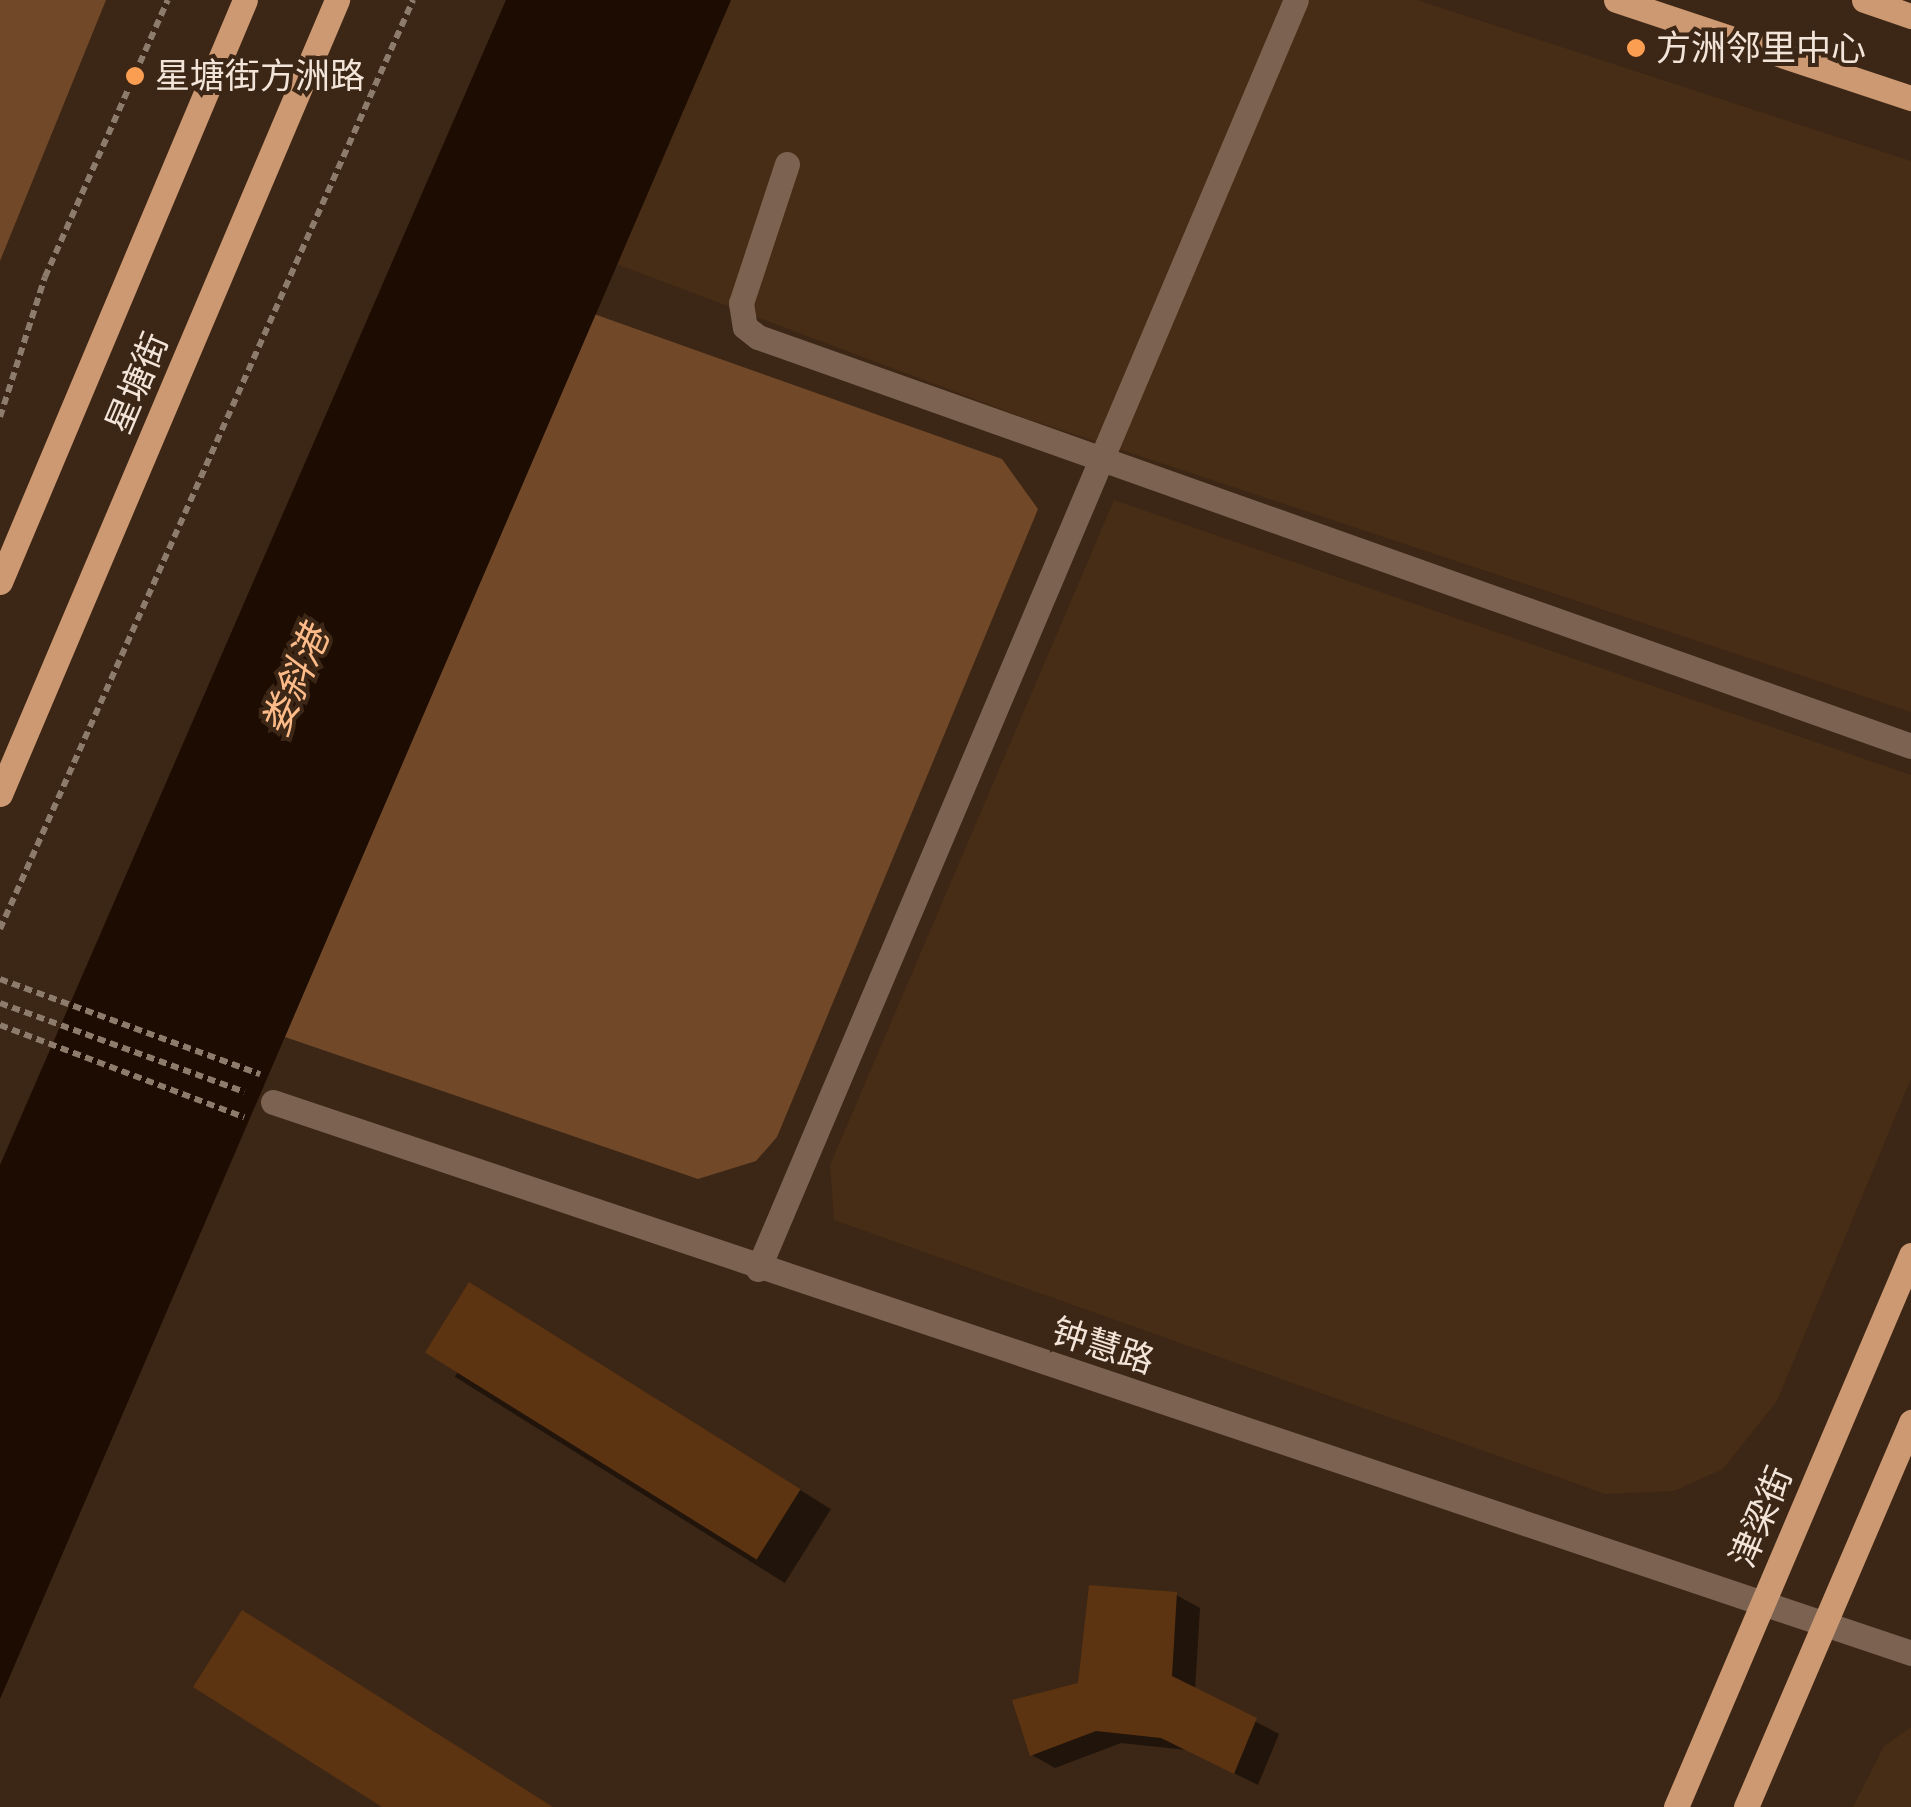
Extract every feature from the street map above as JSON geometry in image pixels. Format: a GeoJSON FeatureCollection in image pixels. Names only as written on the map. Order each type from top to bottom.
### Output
{"type":"FeatureCollection","features":[{"type":"Feature","properties":{"kind":"main road","name":"星塘街"},"geometry":{"type":"LineString","coordinates":[[0,582],[245,0]]}},
{"type":"Feature","properties":{"kind":"main road","name":"星塘街"},"geometry":{"type":"LineString","coordinates":[[0,794],[337,0]]}},
{"type":"Feature","properties":{"kind":"main road"},"geometry":{"type":"LineString","coordinates":[[1616,0],[1911,98]]}},
{"type":"Feature","properties":{"kind":"main road"},"geometry":{"type":"LineString","coordinates":[[1864,0],[1911,16]]}},
{"type":"Feature","properties":{"kind":"main road","name":"津梁街"},"geometry":{"type":"LineString","coordinates":[[1676,1807],[1911,1255]]}},
{"type":"Feature","properties":{"kind":"main road"},"geometry":{"type":"LineString","coordinates":[[1746,1807],[1911,1422]]}},
{"type":"Feature","properties":{"kind":"street"},"geometry":{"type":"LineString","coordinates":[[758,1269],[1096,462],[1296,0]]}},
{"type":"Feature","properties":{"kind":"street"},"geometry":{"type":"LineString","coordinates":[[787,164],[741,303],[745,327],[1096,462],[1911,746]]}},
{"type":"Feature","properties":{"kind":"street","name":"钟慧路"},"geometry":{"type":"LineString","coordinates":[[272,1102],[758,1269],[1911,1653]]}},
{"type":"Feature","properties":{"kind":"path"},"geometry":{"type":"LineString","coordinates":[[0,417],[45,277],[168,0]]}},
{"type":"Feature","properties":{"kind":"path"},"geometry":{"type":"LineString","coordinates":[[0,929],[412,0]]}},
{"type":"Feature","properties":{"kind":"path"},"geometry":{"type":"LineString","coordinates":[[0,978],[272,1102]]}},
{"type":"Feature","properties":{"kind":"path"},"geometry":{"type":"LineString","coordinates":[[0,1003],[42,1022],[272,1102]]}},
{"type":"Feature","properties":{"kind":"path"},"geometry":{"type":"LineString","coordinates":[[0,1025],[35,1042],[272,1102]]}},
{"type":"Feature","properties":{"kind":"shaded area"},"geometry":{"type":"Polygon","coordinates":[[[0,0],[106,0],[0,261],[0,0]]]}},
{"type":"Feature","properties":{"kind":"shaded area","name":"方洲邻里中心"},"geometry":{"type":"Polygon","coordinates":[[[731,0],[1417,0],[1911,161],[1911,712],[1022,417],[616,264],[731,0]]]}},
{"type":"Feature","properties":{"kind":"shaded area"},"geometry":{"type":"Polygon","coordinates":[[[594,314],[1002,459],[1038,509],[777,1137],[756,1161],[698,1179],[285,1037],[594,314]]]}},
{"type":"Feature","properties":{"kind":"shaded area"},"geometry":{"type":"Polygon","coordinates":[[[1114,500],[1911,775],[1911,1079],[1777,1401],[1723,1469],[1674,1491],[1605,1494],[834,1220],[830,1165],[1114,500]]]}},
{"type":"Feature","properties":{"kind":"shaded area"},"geometry":{"type":"Polygon","coordinates":[[[1911,1727],[1911,1807],[1853,1807],[1884,1746],[1911,1727]]]}},
{"type":"Feature","properties":{"kind":"water","name":"娄斜港"},"geometry":{"type":"Polygon","coordinates":[[[506,0],[731,0],[0,1699],[0,1165],[506,0]]]}},
{"type":"Feature","properties":{"kind":"building"},"geometry":{"type":"Polygon","coordinates":[[[469,1282],[801,1489],[757,1560],[425,1352],[469,1282]]]}},
{"type":"Feature","properties":{"kind":"building"},"geometry":{"type":"Polygon","coordinates":[[[1089,1585],[1177,1592],[1172,1676],[1257,1718],[1234,1774],[1161,1738],[1096,1731],[1030,1756],[1012,1700],[1078,1683],[1089,1585]]]}},
{"type":"Feature","properties":{"kind":"building"},"geometry":{"type":"Polygon","coordinates":[[[242,1610],[553,1807],[382,1807],[193,1687],[242,1610]]]}},
{"type":"Feature","properties":{"kind":"place","name":"方洲邻里中心"},"geometry":{"type":"Point","coordinates":[1636,48]}},
{"type":"Feature","properties":{"kind":"place","name":"星塘街方洲路"},"geometry":{"type":"Point","coordinates":[135,76]}}]}
